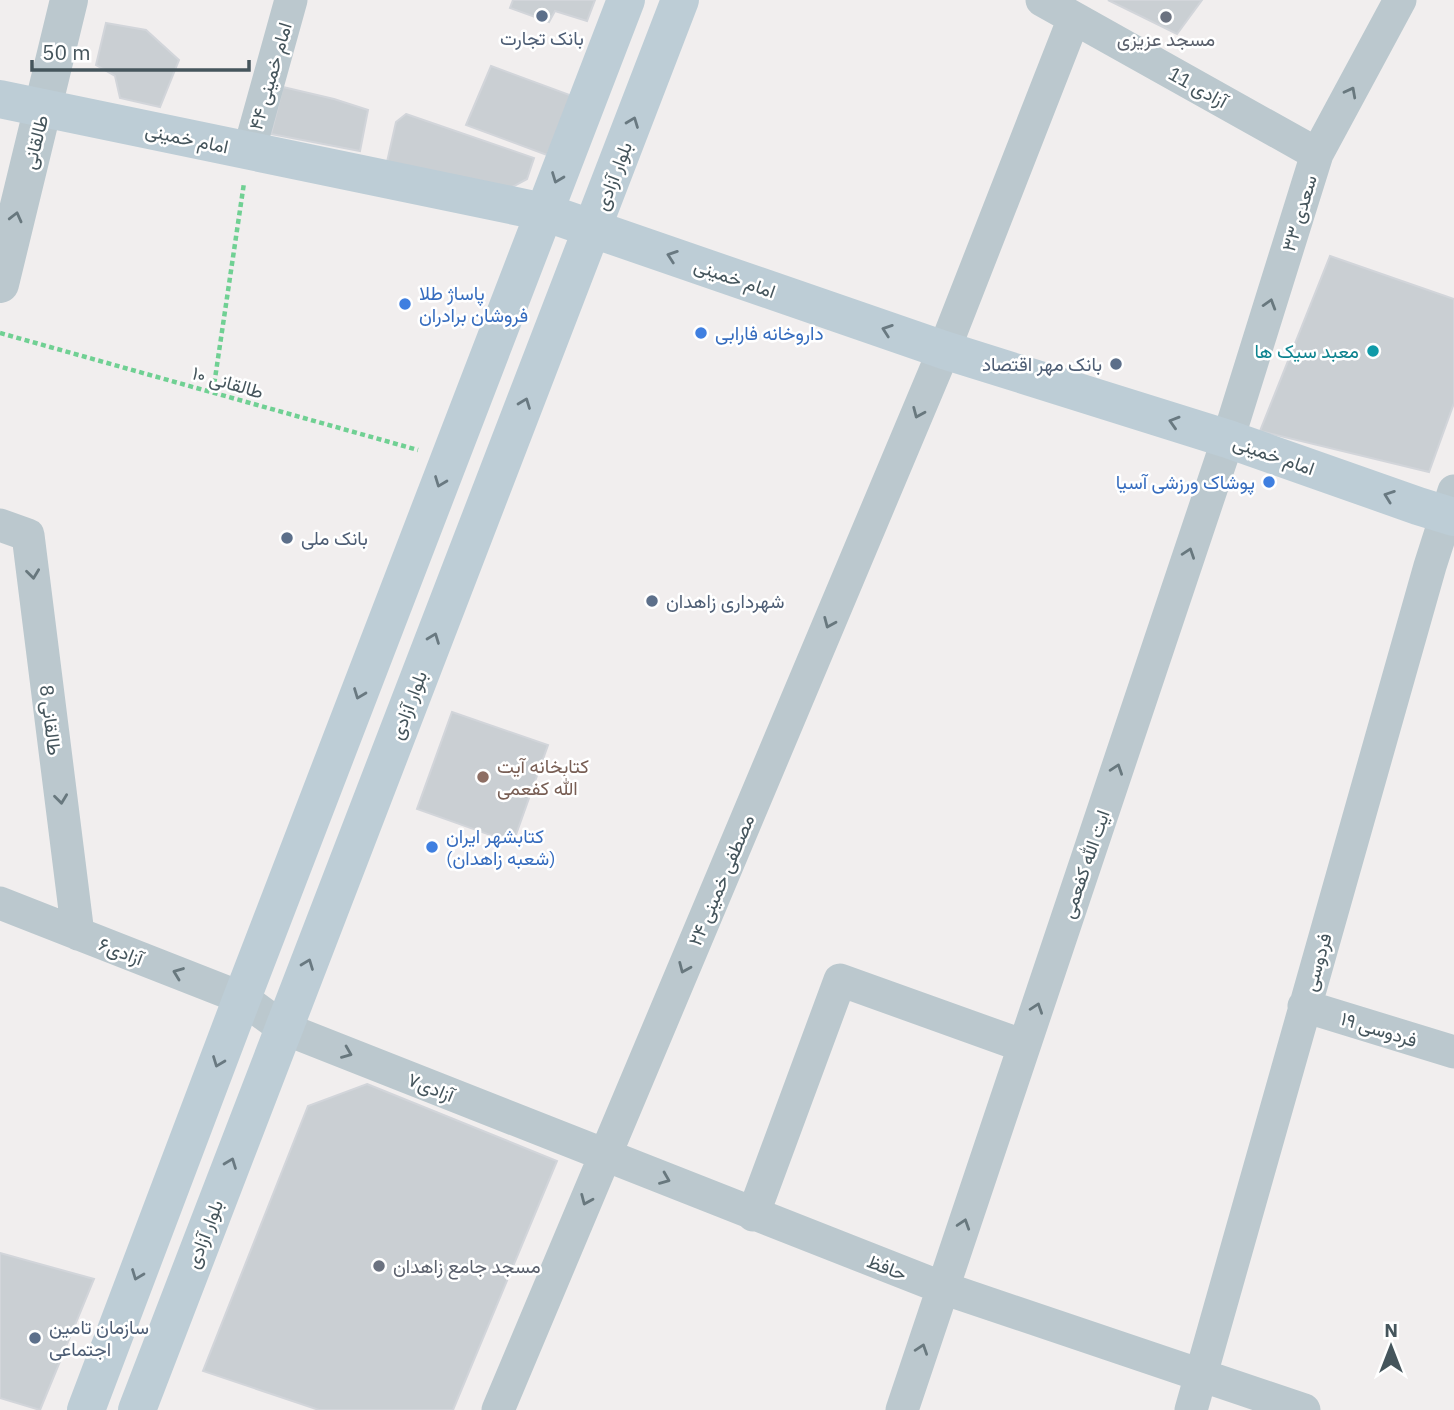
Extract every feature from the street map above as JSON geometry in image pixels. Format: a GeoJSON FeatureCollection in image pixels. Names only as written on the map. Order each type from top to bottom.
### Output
{"type":"FeatureCollection","features":[{"type":"Feature","properties":{"kind":"main road"},"geometry":{"type":"LineString","coordinates":[[86,1410],[626,0]]}},
{"type":"Feature","properties":{"kind":"main road","name":"بلوار آزادی"},"geometry":{"type":"LineString","coordinates":[[137,1410],[680,0]]}},
{"type":"Feature","properties":{"kind":"main road","name":"امام خمینی"},"geometry":{"type":"LineString","coordinates":[[0,99],[544,212],[944,350],[1228,439],[1418,506],[1451,508]]}},
{"type":"Feature","properties":{"kind":"main road"},"geometry":{"type":"LineString","coordinates":[[453,449],[503,460]]}},
{"type":"Feature","properties":{"kind":"street","name":"طالقانی"},"geometry":{"type":"LineString","coordinates":[[0,284],[69,0]]}},
{"type":"Feature","properties":{"kind":"street","name":"امام خمینی ۴۴"},"geometry":{"type":"LineString","coordinates":[[249,151],[291,0]]}},
{"type":"Feature","properties":{"kind":"street","name":"آزادی 11"},"geometry":{"type":"LineString","coordinates":[[1042,0],[1317,154]]}},
{"type":"Feature","properties":{"kind":"street","name":"سعدی ۳۳"},"geometry":{"type":"LineString","coordinates":[[1228,439],[1317,154],[1400,0]]}},
{"type":"Feature","properties":{"kind":"street","name":"مصطفی خمینی ۲۴"},"geometry":{"type":"LineString","coordinates":[[498,1410],[592,1151],[944,350],[1074,18]]}},
{"type":"Feature","properties":{"kind":"street","name":"ایت الله کفعمی"},"geometry":{"type":"LineString","coordinates":[[902,1410],[1228,439]]}},
{"type":"Feature","properties":{"kind":"street","name":"فردوسی"},"geometry":{"type":"LineString","coordinates":[[1191,1410],[1430,566],[1451,508]]}},
{"type":"Feature","properties":{"kind":"street","name":"طالقانی 8"},"geometry":{"type":"LineString","coordinates":[[0,525],[28,535],[78,934]]}},
{"type":"Feature","properties":{"kind":"street","name":"آزادی۶"},"geometry":{"type":"LineString","coordinates":[[0,903],[242,998],[283,1028]]}},
{"type":"Feature","properties":{"kind":"street"},"geometry":{"type":"LineString","coordinates":[[753,1215],[840,979],[1024,1046]]}},
{"type":"Feature","properties":{"kind":"street","name":"فردوسی ۱۹"},"geometry":{"type":"LineString","coordinates":[[1304,1006],[1454,1052]]}},
{"type":"Feature","properties":{"kind":"street","name":"آزادی۷"},"geometry":{"type":"LineString","coordinates":[[283,1028],[592,1151]]}},
{"type":"Feature","properties":{"kind":"street","name":"حافظ"},"geometry":{"type":"LineString","coordinates":[[592,1151],[943,1289],[1304,1410]]}},
{"type":"Feature","properties":{"kind":"path"},"geometry":{"type":"LineString","coordinates":[[213,393],[249,151]]}},
{"type":"Feature","properties":{"kind":"path","name":"طالقانی ۱۰"},"geometry":{"type":"LineString","coordinates":[[0,333],[213,393],[453,449]]}},
{"type":"Feature","properties":{"kind":"building","name":"بانک تجارت"},"geometry":{"type":"Polygon","coordinates":[[[513,0],[595,0],[587,21],[555,11],[549,22],[510,8],[513,0]]]}},
{"type":"Feature","properties":{"kind":"building","name":"مسجد عزیزی"},"geometry":{"type":"Polygon","coordinates":[[[1108,0],[1202,0],[1177,34],[1108,0]]]}},
{"type":"Feature","properties":{"kind":"building"},"geometry":{"type":"Polygon","coordinates":[[[106,23],[146,30],[179,60],[160,107],[120,98],[115,76],[96,65],[106,23]]]}},
{"type":"Feature","properties":{"kind":"building"},"geometry":{"type":"Polygon","coordinates":[[[491,66],[575,97],[547,155],[466,125],[491,66]]]}},
{"type":"Feature","properties":{"kind":"building"},"geometry":{"type":"Polygon","coordinates":[[[283,87],[368,110],[360,151],[271,134],[283,87]]]}},
{"type":"Feature","properties":{"kind":"building"},"geometry":{"type":"Polygon","coordinates":[[[406,114],[534,158],[527,179],[503,192],[387,162],[396,122],[406,114]]]}},
{"type":"Feature","properties":{"kind":"building","name":"معبد سیک ها"},"geometry":{"type":"Polygon","coordinates":[[[1330,256],[1454,299],[1454,403],[1429,472],[1260,431],[1330,256]]]}},
{"type":"Feature","properties":{"kind":"building","name":"کتابخانه آیت الله کفعمی"},"geometry":{"type":"Polygon","coordinates":[[[452,712],[548,745],[513,843],[417,809],[452,712]]]}},
{"type":"Feature","properties":{"kind":"building","name":"مسجد جامع زاهدان"},"geometry":{"type":"Polygon","coordinates":[[[367,1084],[557,1161],[453,1410],[319,1410],[203,1371],[308,1106],[367,1084]]]}},
{"type":"Feature","properties":{"kind":"building","name":"سازمان تامین اجتماعی"},"geometry":{"type":"Polygon","coordinates":[[[0,1253],[94,1279],[40,1410],[0,1398],[0,1253]]]}},
{"type":"Feature","properties":{"kind":"place","name":"بانک تجارت"},"geometry":{"type":"Point","coordinates":[542,16]}},
{"type":"Feature","properties":{"kind":"place","name":"مسجد عزیزی"},"geometry":{"type":"Point","coordinates":[1166,17]}},
{"type":"Feature","properties":{"kind":"place","name":"پاساژ طلا فروشان برادران"},"geometry":{"type":"Point","coordinates":[405,304]}},
{"type":"Feature","properties":{"kind":"place","name":"داروخانه فارابی"},"geometry":{"type":"Point","coordinates":[701,333]}},
{"type":"Feature","properties":{"kind":"place","name":"معبد سیک ها"},"geometry":{"type":"Point","coordinates":[1373,351]}},
{"type":"Feature","properties":{"kind":"place","name":"بانک مهر اقتصاد"},"geometry":{"type":"Point","coordinates":[1116,364]}},
{"type":"Feature","properties":{"kind":"place","name":"پوشاک ورزشی آسیا"},"geometry":{"type":"Point","coordinates":[1269,482]}},
{"type":"Feature","properties":{"kind":"place","name":"بانک ملی"},"geometry":{"type":"Point","coordinates":[287,538]}},
{"type":"Feature","properties":{"kind":"place","name":"شهرداری زاهدان"},"geometry":{"type":"Point","coordinates":[652,601]}},
{"type":"Feature","properties":{"kind":"place","name":"کتابخانه آیت الله کفعمی"},"geometry":{"type":"Point","coordinates":[483,777]}},
{"type":"Feature","properties":{"kind":"place","name":"کتابشهر ایران (شعبه زاهدان)"},"geometry":{"type":"Point","coordinates":[432,847]}},
{"type":"Feature","properties":{"kind":"place","name":"مسجد جامع زاهدان"},"geometry":{"type":"Point","coordinates":[379,1266]}},
{"type":"Feature","properties":{"kind":"place","name":"سازمان تامین اجتماعی"},"geometry":{"type":"Point","coordinates":[35,1338]}}]}
